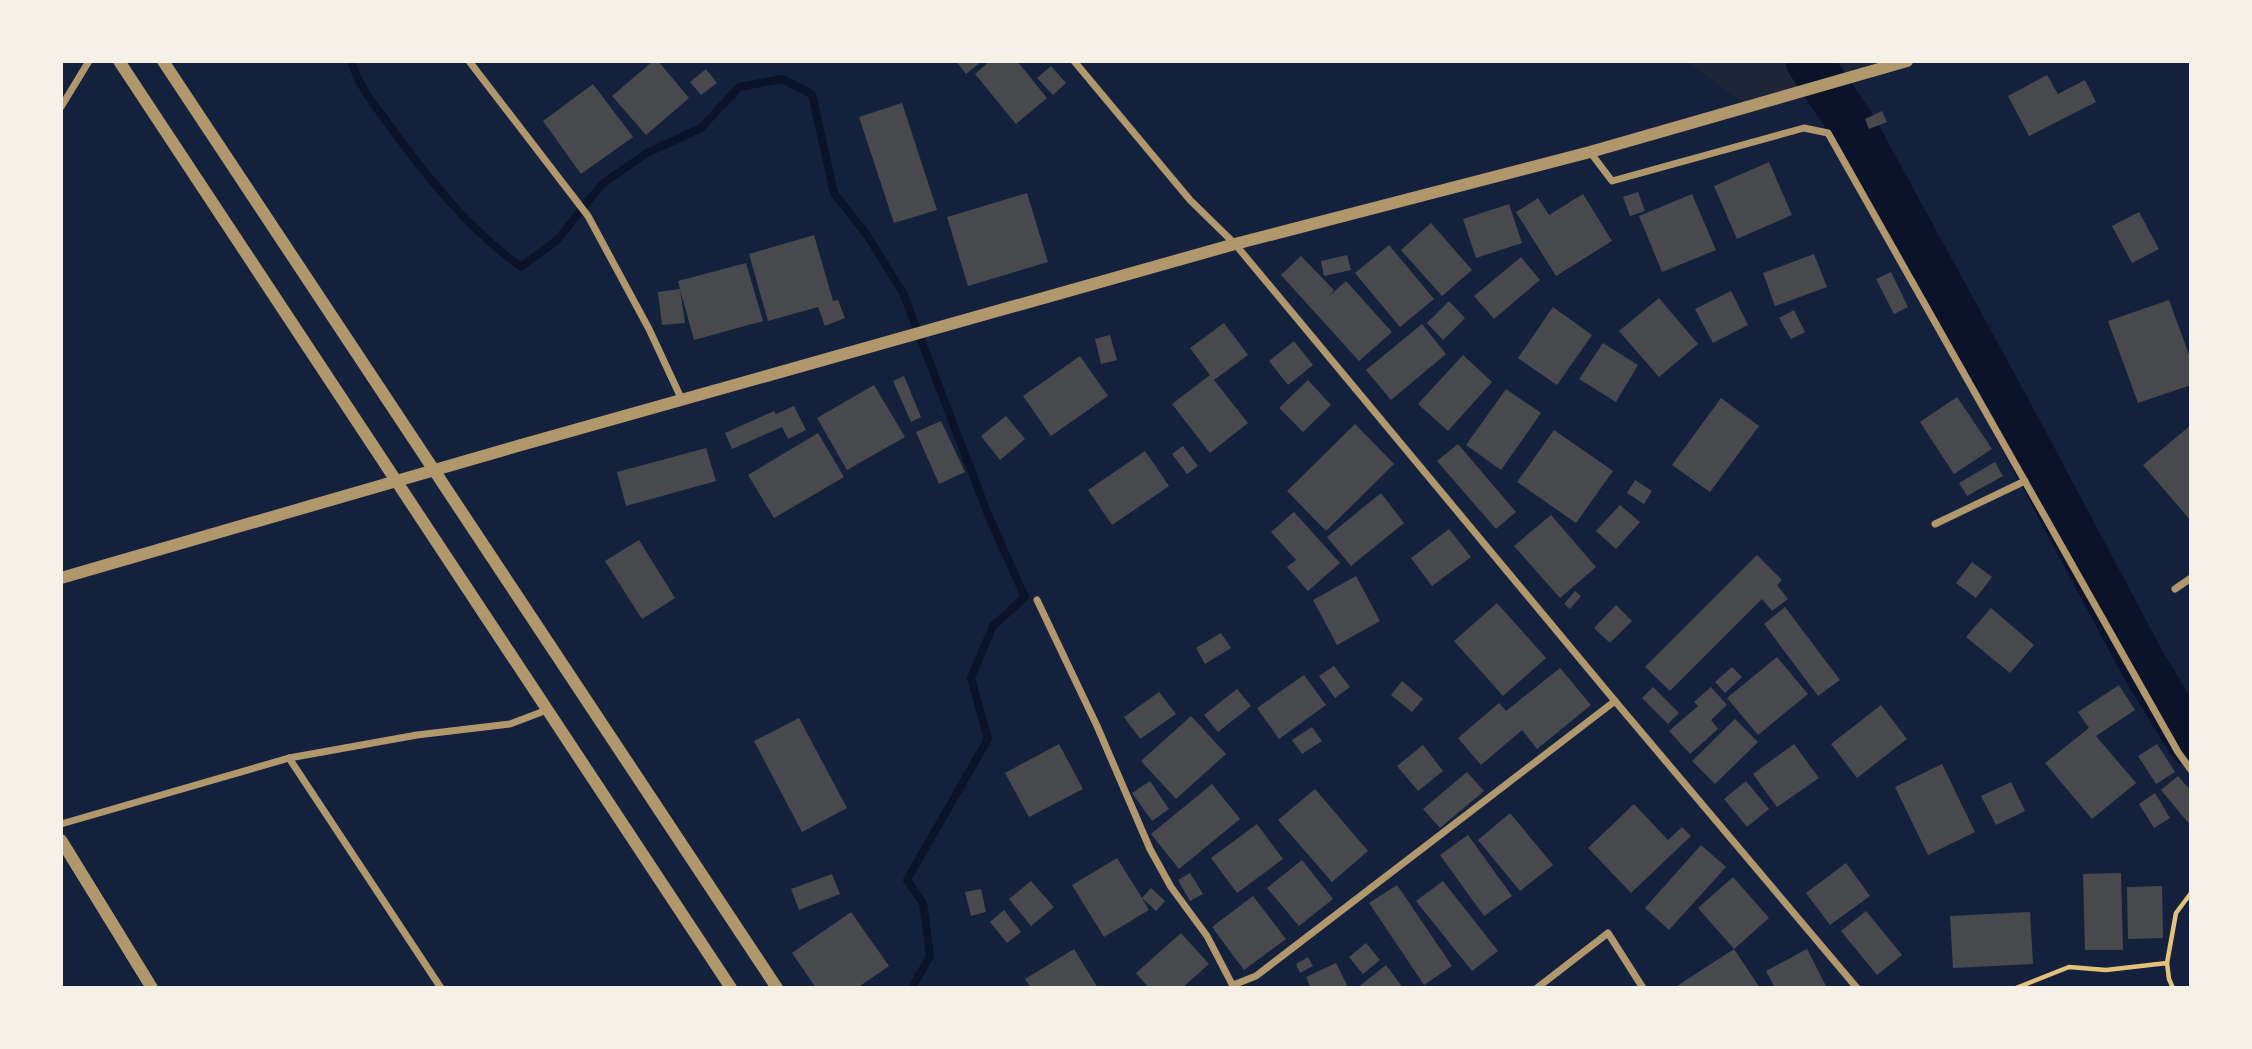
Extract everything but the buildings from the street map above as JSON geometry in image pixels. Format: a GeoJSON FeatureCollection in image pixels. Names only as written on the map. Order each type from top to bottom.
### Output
{"type":"FeatureCollection","features":[{"type":"Feature","properties":{"kind":"street"},"geometry":{"type":"LineString","coordinates":[[61,107],[89,61]]}},
{"type":"Feature","properties":{"kind":"street"},"geometry":{"type":"LineString","coordinates":[[119,61],[731,988]]}},
{"type":"Feature","properties":{"kind":"street"},"geometry":{"type":"LineString","coordinates":[[163,61],[777,988]]}},
{"type":"Feature","properties":{"kind":"street"},"geometry":{"type":"LineString","coordinates":[[469,61],[588,216],[649,329],[683,401]]}},
{"type":"Feature","properties":{"kind":"street"},"geometry":{"type":"LineString","coordinates":[[1074,61],[1190,200],[1235,244],[1857,988]]}},
{"type":"Feature","properties":{"kind":"street"},"geometry":{"type":"LineString","coordinates":[[61,578],[1235,244],[1590,152],[1907,61]]}},
{"type":"Feature","properties":{"kind":"street"},"geometry":{"type":"LineString","coordinates":[[1590,152],[1612,181],[1804,128],[1828,133],[2178,752],[2191,770]]}},
{"type":"Feature","properties":{"kind":"street"},"geometry":{"type":"LineString","coordinates":[[1935,523],[2025,481]]}},
{"type":"Feature","properties":{"kind":"street"},"geometry":{"type":"LineString","coordinates":[[2175,589],[2191,578]]}},
{"type":"Feature","properties":{"kind":"street"},"geometry":{"type":"LineString","coordinates":[[1037,600],[1097,726],[1150,849],[1171,887],[1207,936],[1234,986],[1256,976],[1615,701]]}},
{"type":"Feature","properties":{"kind":"street"},"geometry":{"type":"LineString","coordinates":[[61,824],[289,758],[417,735],[510,724],[547,710]]}},
{"type":"Feature","properties":{"kind":"street"},"geometry":{"type":"LineString","coordinates":[[289,758],[441,988]]}},
{"type":"Feature","properties":{"kind":"street"},"geometry":{"type":"LineString","coordinates":[[61,841],[152,988]]}},
{"type":"Feature","properties":{"kind":"street"},"geometry":{"type":"LineString","coordinates":[[1537,988],[1608,933],[1643,988]]}},
{"type":"Feature","properties":{"kind":"path"},"geometry":{"type":"LineString","coordinates":[[2174,988],[2169,979],[2167,963],[2176,914],[2191,893]]}},
{"type":"Feature","properties":{"kind":"path"},"geometry":{"type":"LineString","coordinates":[[2016,988],[2068,967],[2106,970],[2167,963]]}},
{"type":"Feature","properties":{"kind":"shaded area"},"geometry":{"type":"Polygon","coordinates":[[[1687,61],[1907,61],[1749,107],[1687,61]]]}},
{"type":"Feature","properties":{"kind":"waterway"},"geometry":{"type":"LineString","coordinates":[[351,61],[369,97],[436,186],[484,237],[521,267],[557,240],[602,184],[647,153],[701,128],[739,87],[782,79],[812,94],[834,193],[867,235],[903,293],[989,517],[1025,597],[993,626],[971,678],[988,739],[907,880],[923,903],[930,956],[912,988]]}},
{"type":"Feature","properties":{"kind":"waterway"},"geometry":{"type":"LineString","coordinates":[[1809,61],[1853,127],[2144,666],[2191,743]]}}]}
